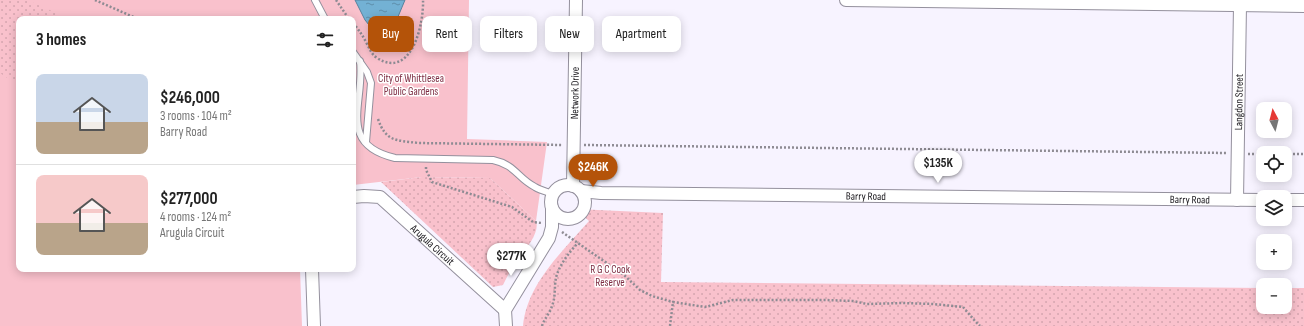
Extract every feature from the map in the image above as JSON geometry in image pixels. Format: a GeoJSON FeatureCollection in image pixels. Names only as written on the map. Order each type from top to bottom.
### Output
{"type":"FeatureCollection","features":[{"type":"Feature","properties":{"kind":"street","name":"Network Drive"},"geometry":{"type":"LineString","coordinates":[[576,0],[574,145],[577,188]]}},
{"type":"Feature","properties":{"kind":"street"},"geometry":{"type":"LineString","coordinates":[[846,0],[1304,6]]}},
{"type":"Feature","properties":{"kind":"street","name":"Langdon Street"},"geometry":{"type":"LineString","coordinates":[[1238,200],[1240,5]]}},
{"type":"Feature","properties":{"kind":"street"},"geometry":{"type":"LineString","coordinates":[[506,326],[505,310],[556,227],[582,213],[585,207],[585,200],[577,188],[564,185],[558,188],[553,194],[551,201],[556,227]]}},
{"type":"Feature","properties":{"kind":"street","name":"Barry Road"},"geometry":{"type":"LineString","coordinates":[[577,188],[613,193],[1256,200]]}},
{"type":"Feature","properties":{"kind":"street","name":"Barry Road"},"geometry":{"type":"LineString","coordinates":[[585,207],[602,196],[613,193]]}},
{"type":"Feature","properties":{"kind":"street","name":"Arugula Circuit"},"geometry":{"type":"LineString","coordinates":[[356,197],[380,197],[505,310]]}},
{"type":"Feature","properties":{"kind":"street"},"geometry":{"type":"LineString","coordinates":[[1292,200],[1304,200]]}},
{"type":"Feature","properties":{"kind":"street"},"geometry":{"type":"LineString","coordinates":[[552,208],[556,214],[562,218],[569,219],[576,217]]}},
{"type":"Feature","properties":{"kind":"street"},"geometry":{"type":"LineString","coordinates":[[312,272],[314,326]]}},
{"type":"Feature","properties":{"kind":"lane"},"geometry":{"type":"LineString","coordinates":[[315,0],[323,16]]}},
{"type":"Feature","properties":{"kind":"lane"},"geometry":{"type":"LineString","coordinates":[[356,56],[367,72],[370,83],[366,142]]}},
{"type":"Feature","properties":{"kind":"lane"},"geometry":{"type":"LineString","coordinates":[[360,61],[361,70],[356,114],[357,125],[359,134],[372,150],[382,155],[395,158],[493,160],[502,162],[516,170],[534,187],[553,194]]}},
{"type":"Feature","properties":{"kind":"path"},"geometry":{"type":"LineString","coordinates":[[95,0],[131,16]]}},
{"type":"Feature","properties":{"kind":"path"},"geometry":{"type":"LineString","coordinates":[[336,0],[347,16]]}},
{"type":"Feature","properties":{"kind":"path"},"geometry":{"type":"LineString","coordinates":[[356,27],[371,53],[377,58],[386,63],[400,62],[410,54],[416,40],[423,13],[423,0]]}},
{"type":"Feature","properties":{"kind":"path"},"geometry":{"type":"LineString","coordinates":[[377,119],[381,129],[390,138],[427,143],[1256,154]]}},
{"type":"Feature","properties":{"kind":"path"},"geometry":{"type":"LineString","coordinates":[[427,143],[426,170],[432,182],[512,207],[533,222],[556,227],[624,275],[640,290],[652,296],[673,302],[705,306],[733,300],[826,300],[852,301],[867,304],[933,304],[963,307],[980,326]]}},
{"type":"Feature","properties":{"kind":"path"},"geometry":{"type":"LineString","coordinates":[[1292,154],[1304,154]]}},
{"type":"Feature","properties":{"kind":"path"},"geometry":{"type":"LineString","coordinates":[[542,326],[552,307],[556,290],[556,278],[562,265],[578,243]]}},
{"type":"Feature","properties":{"kind":"path"},"geometry":{"type":"LineString","coordinates":[[670,326],[673,302]]}},
{"type":"Feature","properties":{"kind":"green space","name":"City of Whittlesea Public Gardens"},"geometry":{"type":"Polygon","coordinates":[[[0,0],[469,0],[469,16],[422,16],[422,52],[468,52],[467,139],[547,142],[536,221],[490,178],[422,177],[356,185],[356,16],[16,16],[16,272],[300,272],[302,326],[0,326],[0,0]]]}},
{"type":"Feature","properties":{"kind":"green space"},"geometry":{"type":"Polygon","coordinates":[[[0,0],[27,0],[63,16],[16,16],[16,84],[0,73],[0,0]]]}},
{"type":"Feature","properties":{"kind":"green space"},"geometry":{"type":"Polygon","coordinates":[[[422,177],[490,178],[536,221],[537,227],[532,239],[512,268],[503,285],[493,287],[381,182],[422,177]]]}},
{"type":"Feature","properties":{"kind":"green space","name":"R G C Cook Reserve"},"geometry":{"type":"Polygon","coordinates":[[[576,209],[663,213],[661,282],[1256,288],[1256,314],[1292,314],[1292,288],[1304,288],[1304,326],[523,326],[531,296],[547,269],[589,221],[576,209]]]}},
{"type":"Feature","properties":{"kind":"water"},"geometry":{"type":"Polygon","coordinates":[[[355,0],[405,0],[398,16],[368,16],[368,24],[355,0]]]}}]}
